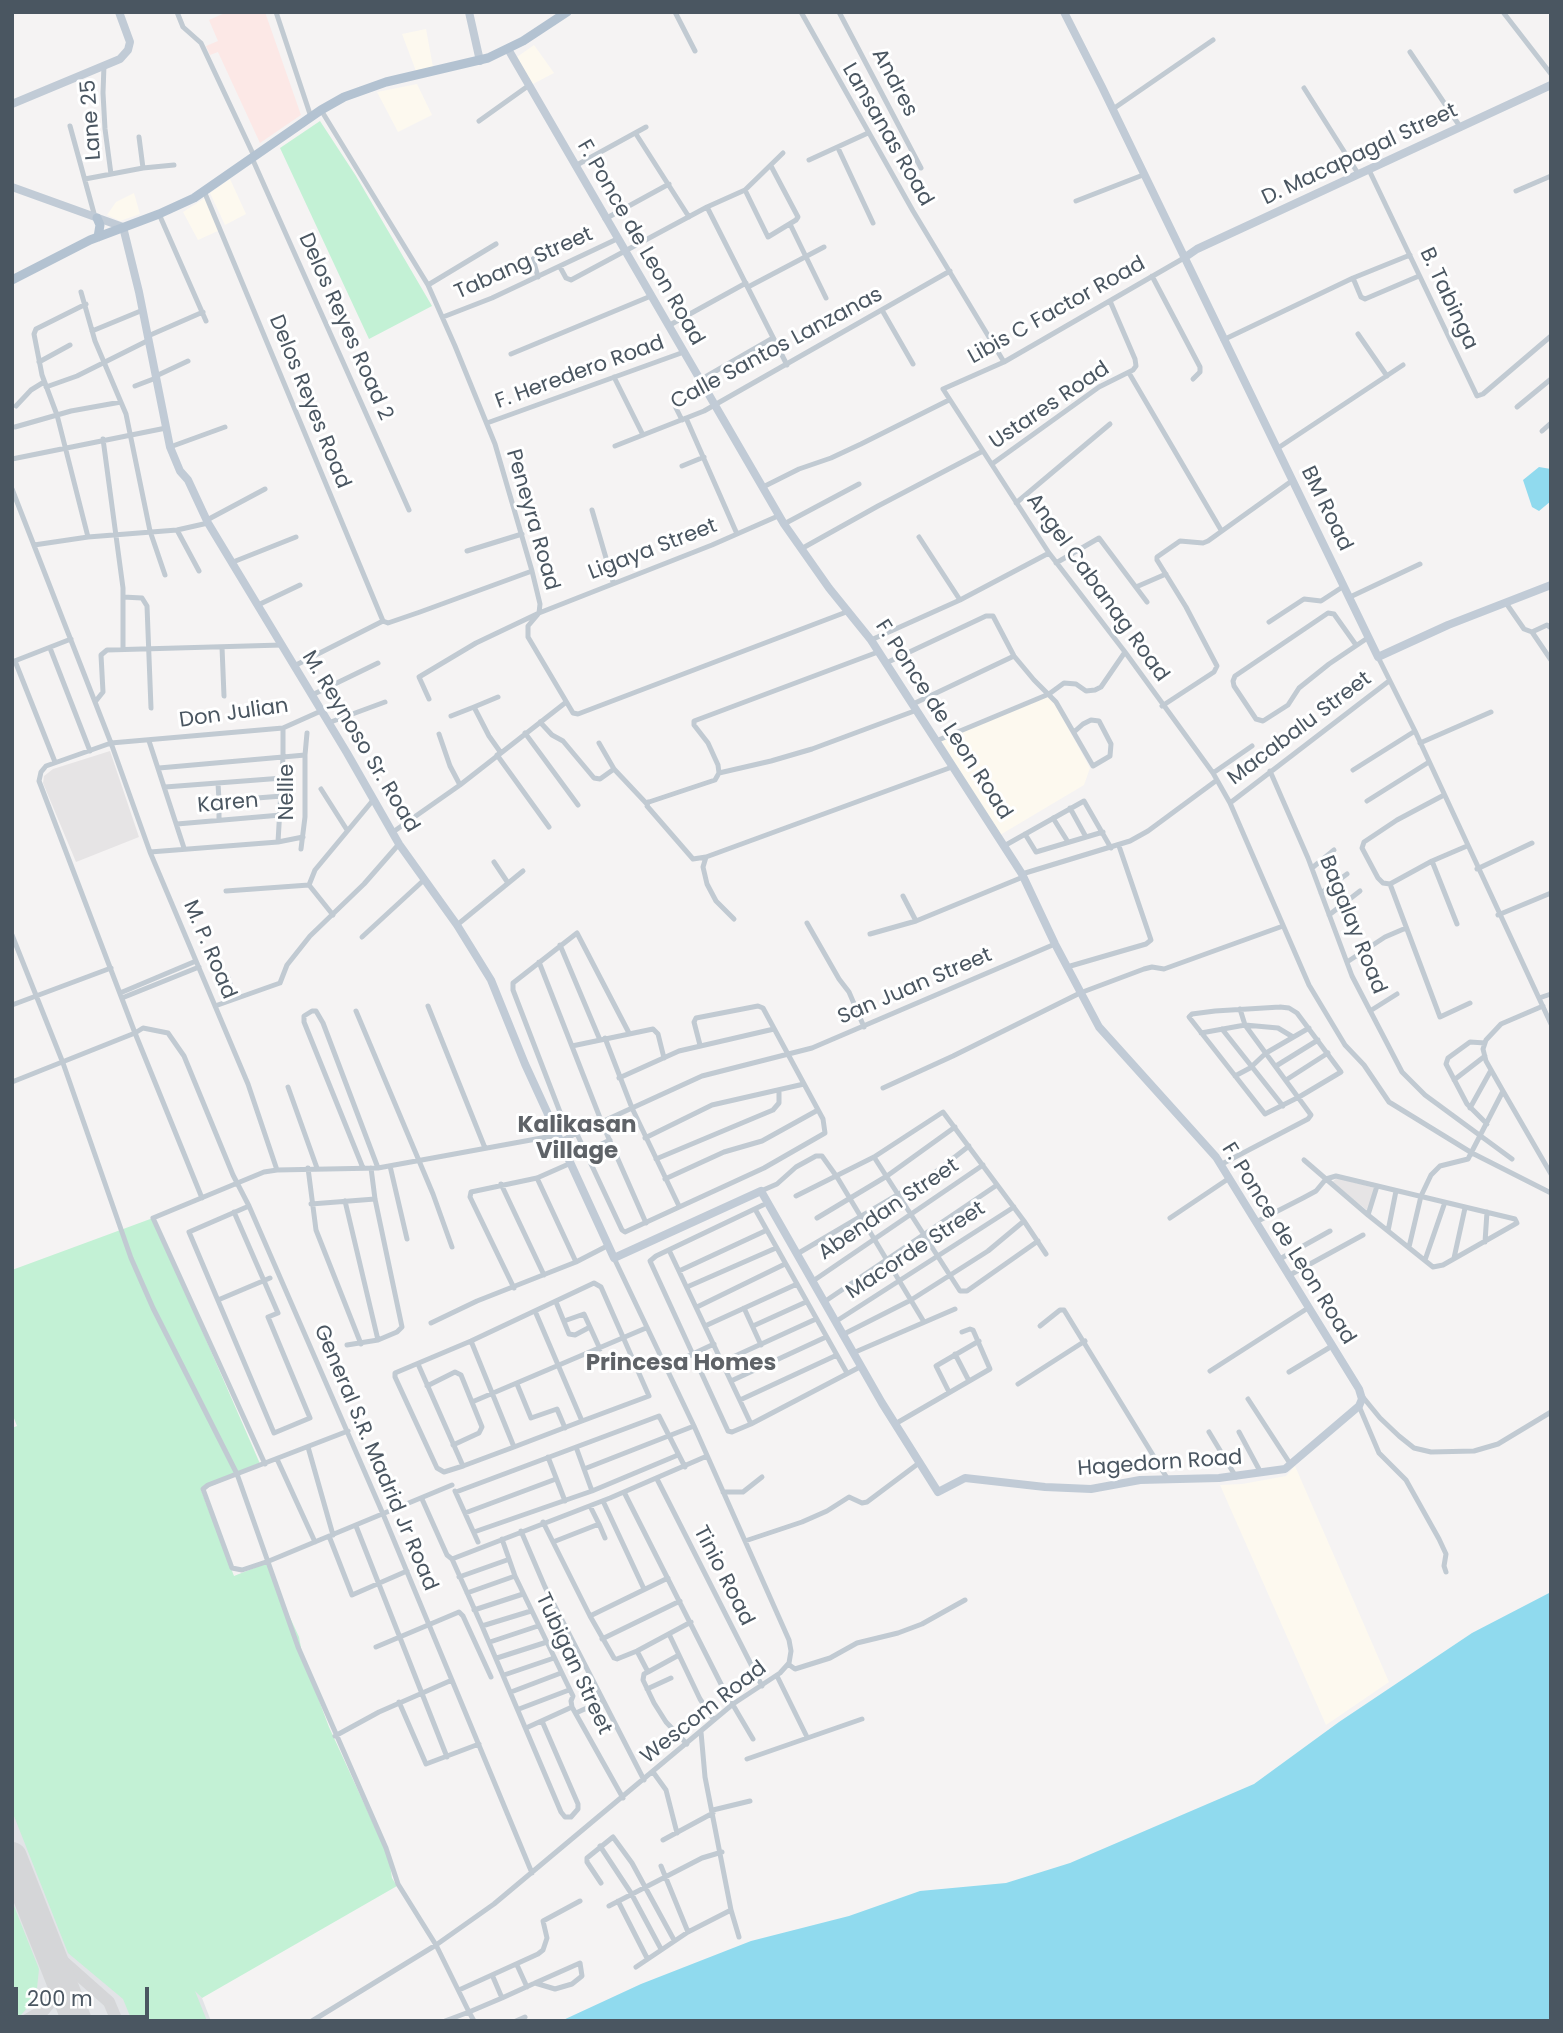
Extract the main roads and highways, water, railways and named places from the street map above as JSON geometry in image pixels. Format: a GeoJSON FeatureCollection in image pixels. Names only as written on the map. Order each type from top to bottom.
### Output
{"type":"FeatureCollection","features":[{"type":"Feature","properties":{"kind":"main road"},"geometry":{"type":"LineString","coordinates":[[12,280],[98,237],[159,214],[204,191],[321,110],[367,88],[480,61],[508,49],[567,12]]}},
{"type":"Feature","properties":{"kind":"main road"},"geometry":{"type":"LineString","coordinates":[[96,218],[100,229],[98,237]]}},
{"type":"Feature","properties":{"kind":"water"},"geometry":{"type":"Polygon","coordinates":[[[1539,467],[1551,469],[1551,501],[1539,511],[1532,507],[1523,480],[1539,467]]]}},
{"type":"Feature","properties":{"kind":"water"},"geometry":{"type":"Polygon","coordinates":[[[1551,1592],[1551,2021],[561,2021],[641,1984],[751,1941],[849,1916],[920,1891],[1006,1883],[1070,1863],[1254,1784],[1339,1722],[1472,1633],[1551,1592]]]}},
{"type":"Feature","properties":{"kind":"district","name":"Kalikasan Village"},"geometry":{"type":"Point","coordinates":[577,1139]}},
{"type":"Feature","properties":{"kind":"district","name":"Princesa Homes"},"geometry":{"type":"Point","coordinates":[681,1364]}}]}
